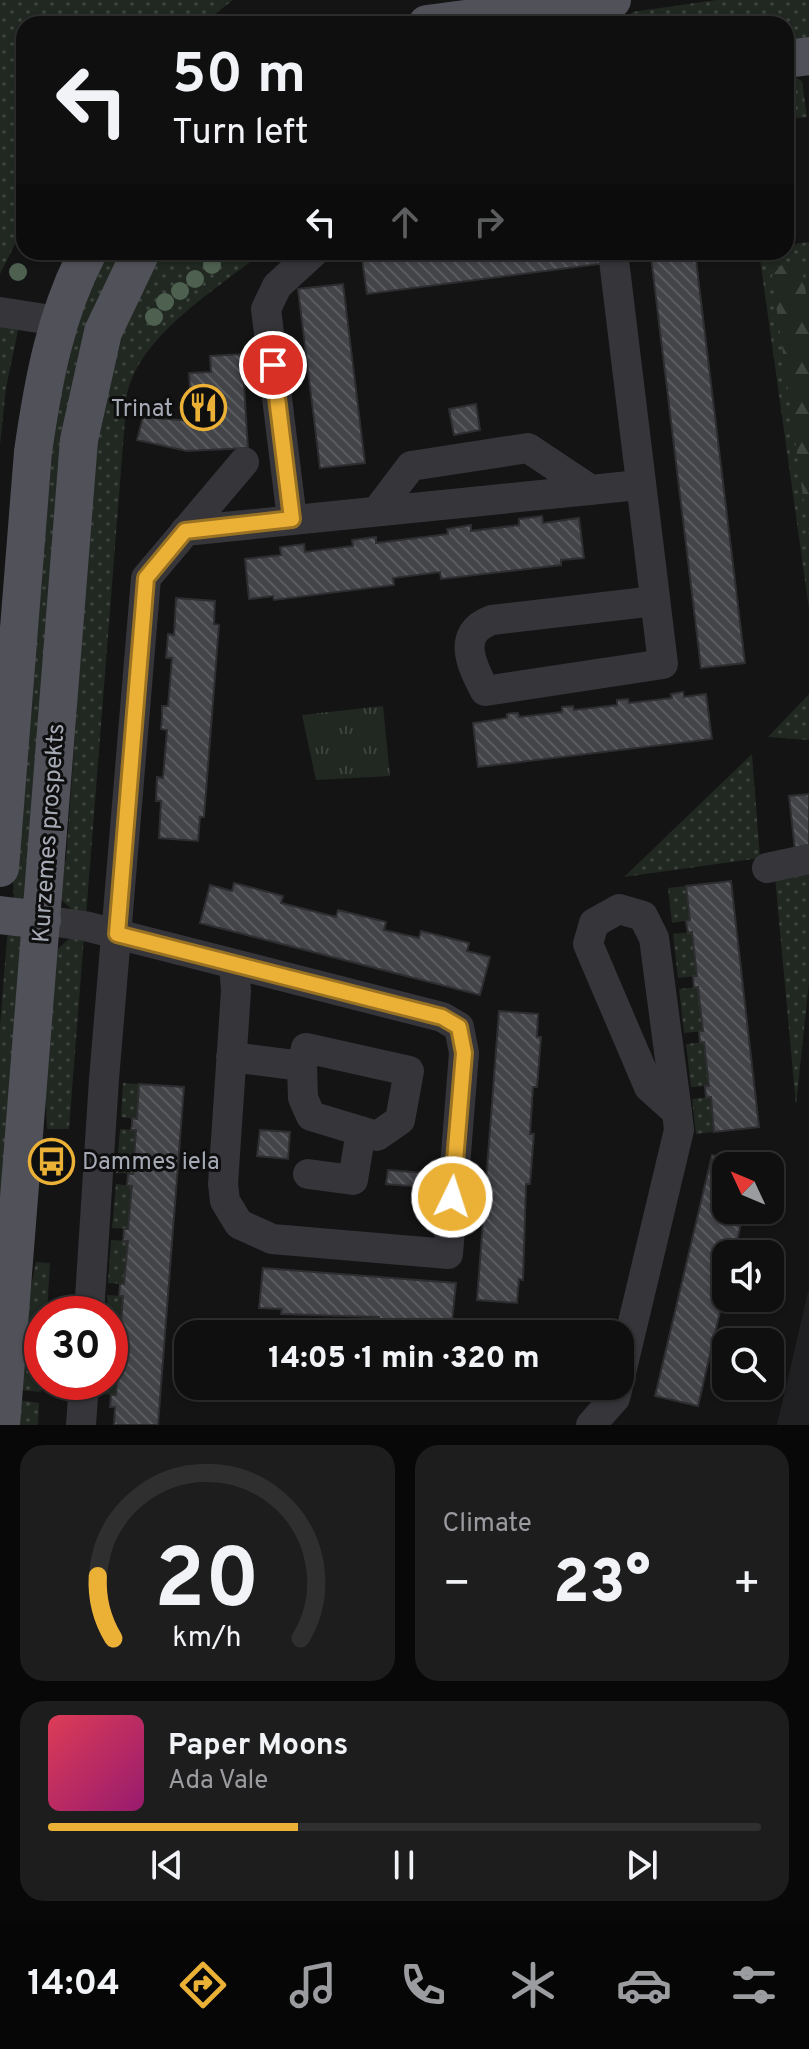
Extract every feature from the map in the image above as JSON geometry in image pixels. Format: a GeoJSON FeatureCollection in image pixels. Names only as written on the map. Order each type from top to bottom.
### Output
{"type":"FeatureCollection","features":[{"type":"Feature","properties":{"kind":"main road"},"geometry":{"type":"LineString","coordinates":[[488,16],[611,0]]}},
{"type":"Feature","properties":{"kind":"main road","name":"Kurzemes prospekts"},"geometry":{"type":"LineString","coordinates":[[0,868],[33,452],[42,385],[58,321],[85,260]]}},
{"type":"Feature","properties":{"kind":"main road","name":"Kurzemes prospekts"},"geometry":{"type":"LineString","coordinates":[[1,1425],[76,473],[85,401],[103,332],[137,260]]}},
{"type":"Feature","properties":{"kind":"main road"},"geometry":{"type":"LineString","coordinates":[[0,915],[42,920]]}},
{"type":"Feature","properties":{"kind":"street"},"geometry":{"type":"LineString","coordinates":[[292,519],[266,309],[277,286],[305,260]]}},
{"type":"Feature","properties":{"kind":"street"},"geometry":{"type":"LineString","coordinates":[[614,260],[663,664],[485,691],[471,664],[468,642],[472,634],[492,620],[655,601]]}},
{"type":"Feature","properties":{"kind":"street"},"geometry":{"type":"LineString","coordinates":[[0,312],[58,321]]}},
{"type":"Feature","properties":{"kind":"street"},"geometry":{"type":"LineString","coordinates":[[377,511],[411,466],[528,448],[591,490]]}},
{"type":"Feature","properties":{"kind":"street"},"geometry":{"type":"LineString","coordinates":[[90,1296],[146,578],[244,462]]}},
{"type":"Feature","properties":{"kind":"street"},"geometry":{"type":"LineString","coordinates":[[185,531],[639,485]]}},
{"type":"Feature","properties":{"kind":"street"},"geometry":{"type":"LineString","coordinates":[[767,868],[809,859]]}},
{"type":"Feature","properties":{"kind":"street"},"geometry":{"type":"LineString","coordinates":[[634,1321],[678,1146],[677,1112],[650,926],[631,910],[619,909],[594,923],[588,944],[649,1087],[677,1112]]}},
{"type":"Feature","properties":{"kind":"street"},"geometry":{"type":"LineString","coordinates":[[42,920],[117,934],[442,1017],[459,1027],[464,1053],[448,1254],[272,1239],[239,1224],[225,1201],[223,1184],[236,991],[234,964]]}},
{"type":"Feature","properties":{"kind":"street"},"geometry":{"type":"LineString","coordinates":[[306,1048],[409,1071],[400,1120],[377,1136],[311,1116],[303,1098],[302,1066],[306,1048]]}},
{"type":"Feature","properties":{"kind":"street"},"geometry":{"type":"LineString","coordinates":[[231,1057],[302,1066]]}},
{"type":"Feature","properties":{"kind":"street"},"geometry":{"type":"LineString","coordinates":[[308,1174],[353,1180],[361,1131]]}},
{"type":"Feature","properties":{"kind":"street"},"geometry":{"type":"LineString","coordinates":[[81,1425],[83,1400]]}},
{"type":"Feature","properties":{"kind":"street"},"geometry":{"type":"LineString","coordinates":[[591,1425],[613,1400]]}},
{"type":"Feature","properties":{"kind":"shaded area"},"geometry":{"type":"Polygon","coordinates":[[[809,1288],[809,1425],[777,1425],[809,1288]]]}},
{"type":"Feature","properties":{"kind":"green space"},"geometry":{"type":"Polygon","coordinates":[[[0,0],[233,0],[212,16],[16,16],[16,242],[0,274],[0,0]]]}},
{"type":"Feature","properties":{"kind":"green space"},"geometry":{"type":"Polygon","coordinates":[[[716,0],[809,0],[809,41],[794,43],[794,16],[630,16],[632,12],[716,0]]]}},
{"type":"Feature","properties":{"kind":"green space"},"geometry":{"type":"Polygon","coordinates":[[[794,76],[802,81],[807,117],[794,118],[794,76]]]}},
{"type":"Feature","properties":{"kind":"green space"},"geometry":{"type":"Polygon","coordinates":[[[809,242],[809,609],[760,260],[794,260],[794,244],[809,242]]]}},
{"type":"Feature","properties":{"kind":"green space"},"geometry":{"type":"Polygon","coordinates":[[[102,260],[124,260],[25,901],[14,899],[13,884],[61,355],[102,260]]]}},
{"type":"Feature","properties":{"kind":"green space"},"geometry":{"type":"Polygon","coordinates":[[[156,260],[253,260],[164,333],[135,372],[127,394],[86,916],[78,915],[56,895],[57,871],[66,860],[98,412],[108,365],[156,260]]]}},
{"type":"Feature","properties":{"kind":"green space"},"geometry":{"type":"Polygon","coordinates":[[[784,262],[802,268],[809,314],[809,539],[772,276],[784,262]]]}},
{"type":"Feature","properties":{"kind":"green space"},"geometry":{"type":"Polygon","coordinates":[[[0,321],[20,321],[6,388],[0,445],[0,321]]]}},
{"type":"Feature","properties":{"kind":"green space"},"geometry":{"type":"Polygon","coordinates":[[[809,694],[809,740],[768,737],[809,694]]]}},
{"type":"Feature","properties":{"kind":"green space"},"geometry":{"type":"Polygon","coordinates":[[[383,706],[390,776],[316,780],[302,715],[383,706]]]}},
{"type":"Feature","properties":{"kind":"green space"},"geometry":{"type":"Polygon","coordinates":[[[752,754],[760,858],[624,877],[752,754]]]}},
{"type":"Feature","properties":{"kind":"green space"},"geometry":{"type":"Polygon","coordinates":[[[809,871],[809,983],[796,1105],[775,877],[809,871]]]}},
{"type":"Feature","properties":{"kind":"green space"},"geometry":{"type":"Polygon","coordinates":[[[686,886],[690,920],[672,923],[668,888],[686,886]]]}},
{"type":"Feature","properties":{"kind":"green space"},"geometry":{"type":"Polygon","coordinates":[[[15,930],[26,936],[0,1250],[0,1026],[7,937],[15,930]]]}},
{"type":"Feature","properties":{"kind":"green space"},"geometry":{"type":"Polygon","coordinates":[[[692,932],[697,976],[678,978],[673,934],[692,932]]]}},
{"type":"Feature","properties":{"kind":"green space"},"geometry":{"type":"Polygon","coordinates":[[[84,937],[69,1129],[47,1129],[44,1072],[55,951],[70,938],[84,937]]]}},
{"type":"Feature","properties":{"kind":"green space"},"geometry":{"type":"Polygon","coordinates":[[[698,987],[703,1031],[684,1033],[679,989],[698,987]]]}},
{"type":"Feature","properties":{"kind":"green space"},"geometry":{"type":"Polygon","coordinates":[[[704,1042],[709,1086],[691,1087],[686,1044],[704,1042]]]}},
{"type":"Feature","properties":{"kind":"green space"},"geometry":{"type":"Polygon","coordinates":[[[123,1083],[139,1084],[137,1119],[121,1117],[123,1083]]]}},
{"type":"Feature","properties":{"kind":"green space"},"geometry":{"type":"Polygon","coordinates":[[[711,1097],[714,1132],[696,1134],[692,1099],[711,1097]]]}},
{"type":"Feature","properties":{"kind":"green space"},"geometry":{"type":"Polygon","coordinates":[[[120,1129],[136,1130],[133,1174],[116,1173],[120,1129]]]}},
{"type":"Feature","properties":{"kind":"green space"},"geometry":{"type":"Polygon","coordinates":[[[116,1184],[132,1186],[128,1229],[112,1228],[116,1184]]]}},
{"type":"Feature","properties":{"kind":"green space"},"geometry":{"type":"Polygon","coordinates":[[[111,1240],[128,1241],[124,1284],[108,1283],[111,1240]]]}},
{"type":"Feature","properties":{"kind":"green space"},"geometry":{"type":"Polygon","coordinates":[[[36,1262],[50,1263],[48,1296],[29,1296],[36,1262]]]}},
{"type":"Feature","properties":{"kind":"green space"},"geometry":{"type":"Polygon","coordinates":[[[24,1338],[24,1390],[19,1390],[24,1338]]]}},
{"type":"Feature","properties":{"kind":"green space"},"geometry":{"type":"Polygon","coordinates":[[[18,1400],[39,1403],[38,1425],[18,1425],[18,1400]]]}},
{"type":"Feature","properties":{"kind":"building"},"geometry":{"type":"Polygon","coordinates":[[[362,260],[600,260],[600,264],[367,294],[362,260]]]}},
{"type":"Feature","properties":{"kind":"building"},"geometry":{"type":"Polygon","coordinates":[[[651,260],[696,260],[745,663],[701,668],[651,260]]]}},
{"type":"Feature","properties":{"kind":"building"},"geometry":{"type":"Polygon","coordinates":[[[343,284],[365,463],[320,468],[298,289],[343,284]]]}},
{"type":"Feature","properties":{"kind":"building"},"geometry":{"type":"Polygon","coordinates":[[[242,354],[248,448],[187,451],[137,440],[143,417],[192,421],[189,373],[211,372],[210,356],[242,354]]]}},
{"type":"Feature","properties":{"kind":"building"},"geometry":{"type":"Polygon","coordinates":[[[476,404],[480,430],[454,435],[449,409],[476,404]]]}},
{"type":"Feature","properties":{"kind":"building"},"geometry":{"type":"Polygon","coordinates":[[[542,516],[543,523],[579,518],[584,558],[561,560],[561,565],[441,579],[440,572],[393,578],[394,585],[274,600],[273,596],[249,599],[245,559],[281,555],[280,547],[304,544],[305,552],[353,546],[352,540],[376,537],[376,543],[448,534],[447,529],[471,525],[471,531],[519,525],[519,519],[542,516]]]}},
{"type":"Feature","properties":{"kind":"building"},"geometry":{"type":"Polygon","coordinates":[[[176,598],[215,601],[214,624],[219,625],[204,817],[200,817],[198,841],[159,838],[161,801],[156,801],[157,777],[163,778],[167,730],[161,729],[162,706],[168,706],[172,658],[166,658],[168,634],[174,635],[176,598]]]}},
{"type":"Feature","properties":{"kind":"building"},"geometry":{"type":"Polygon","coordinates":[[[683,692],[684,697],[706,694],[712,739],[478,767],[473,723],[507,718],[507,714],[513,713],[518,713],[519,717],[562,712],[562,707],[573,706],[574,710],[617,705],[617,700],[628,699],[629,703],[672,698],[671,694],[683,692]]]}},
{"type":"Feature","properties":{"kind":"building"},"geometry":{"type":"Polygon","coordinates":[[[809,794],[809,848],[795,850],[789,796],[809,794]]]}},
{"type":"Feature","properties":{"kind":"building"},"geometry":{"type":"Polygon","coordinates":[[[731,881],[759,1127],[714,1132],[711,1097],[706,1098],[705,1086],[709,1086],[704,1042],[700,1043],[699,1031],[703,1031],[698,987],[694,988],[693,976],[697,976],[692,932],[688,933],[686,921],[690,920],[686,886],[731,881]]]}},
{"type":"Feature","properties":{"kind":"building"},"geometry":{"type":"Polygon","coordinates":[[[234,883],[283,896],[281,903],[336,917],[338,910],[386,922],[384,930],[419,938],[421,931],[469,943],[467,951],[490,957],[480,995],[200,923],[210,885],[232,891],[234,883]]]}},
{"type":"Feature","properties":{"kind":"building"},"geometry":{"type":"Polygon","coordinates":[[[499,1011],[538,1014],[537,1037],[541,1037],[537,1087],[533,1087],[530,1134],[534,1134],[530,1184],[526,1184],[523,1280],[519,1279],[517,1303],[477,1300],[499,1011]]]}},
{"type":"Feature","properties":{"kind":"building"},"geometry":{"type":"Polygon","coordinates":[[[139,1084],[184,1087],[158,1425],[114,1425],[115,1407],[110,1407],[111,1400],[128,1400],[128,1296],[119,1296],[120,1284],[124,1284],[128,1241],[123,1241],[124,1229],[128,1229],[132,1186],[127,1185],[128,1174],[133,1174],[136,1130],[131,1130],[132,1118],[137,1119],[139,1084]]]}},
{"type":"Feature","properties":{"kind":"building"},"geometry":{"type":"Polygon","coordinates":[[[260,1130],[290,1132],[288,1159],[257,1156],[260,1130]]]}},
{"type":"Feature","properties":{"kind":"building"},"geometry":{"type":"Polygon","coordinates":[[[712,1155],[712,1224],[741,1224],[737,1240],[712,1240],[712,1312],[720,1312],[716,1328],[712,1328],[712,1346],[698,1406],[655,1396],[712,1155]]]}},
{"type":"Feature","properties":{"kind":"building"},"geometry":{"type":"Polygon","coordinates":[[[388,1170],[423,1173],[422,1187],[386,1184],[388,1170]]]}},
{"type":"Feature","properties":{"kind":"building"},"geometry":{"type":"Polygon","coordinates":[[[263,1268],[456,1283],[452,1320],[379,1320],[379,1317],[281,1314],[282,1309],[259,1308],[263,1268]]]}},
{"type":"Feature","properties":{"kind":"place","name":"Trinat"},"geometry":{"type":"Point","coordinates":[204,408]}},
{"type":"Feature","properties":{"kind":"place","name":"Dammes iela"},"geometry":{"type":"Point","coordinates":[51,1161]}},
{"type":"Feature","properties":{"kind":"route"},"geometry":{"type":"LineString","coordinates":[[273,365],[292,519],[185,531],[146,578],[117,934],[442,1017],[459,1027],[464,1053],[452,1197]]}}]}
